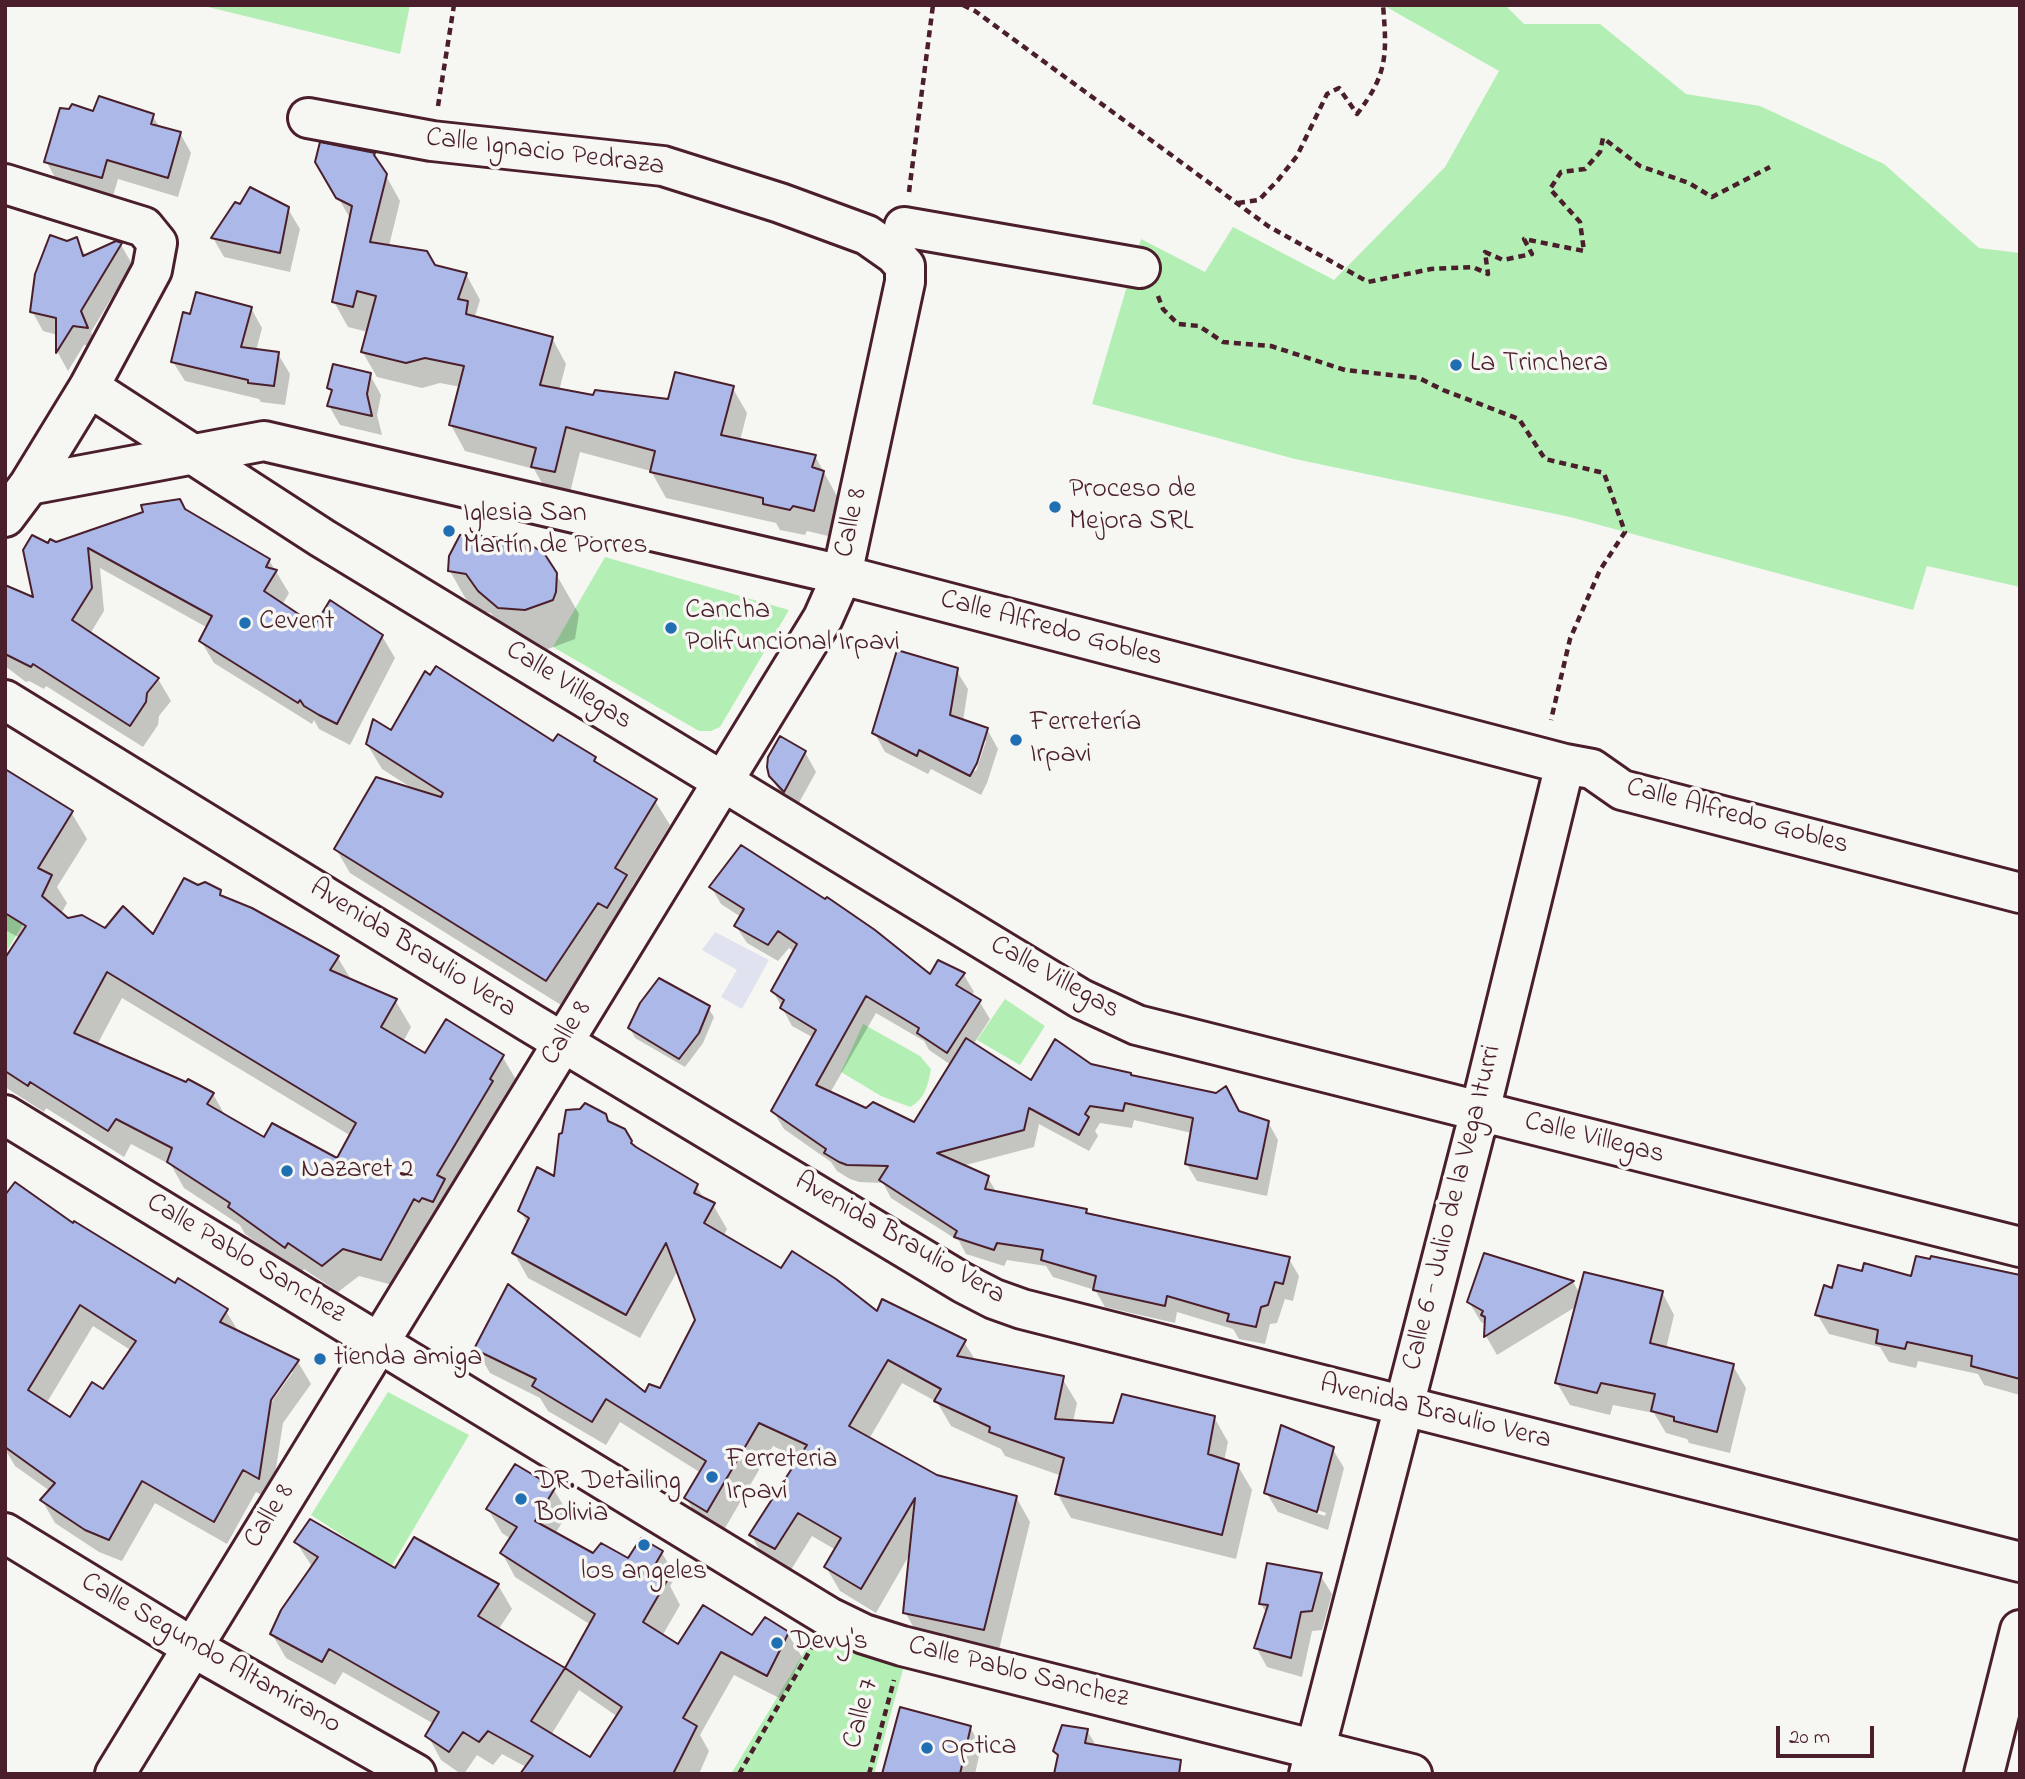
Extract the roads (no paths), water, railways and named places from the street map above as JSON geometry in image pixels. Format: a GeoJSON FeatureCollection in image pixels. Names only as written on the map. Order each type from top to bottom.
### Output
{"type":"FeatureCollection","features":[{"type":"Feature","properties":{"kind":"street","name":"Calle Ignacio Pedraza"},"geometry":{"type":"LineString","coordinates":[[308,118],[432,141],[663,166],[780,202],[867,235],[899,241],[1140,268]]}},
{"type":"Feature","properties":{"kind":"street"},"geometry":{"type":"LineString","coordinates":[[5,184],[144,227],[157,243],[152,270],[89,387],[29,485],[5,517]]}},
{"type":"Feature","properties":{"kind":"street","name":"Calle 8"},"geometry":{"type":"LineString","coordinates":[[115,1774],[822,618],[842,575],[905,282],[905,266],[899,241]]}},
{"type":"Feature","properties":{"kind":"street","name":"Calle Villegas"},"geometry":{"type":"LineString","coordinates":[[89,387],[322,538],[1081,999],[1137,1025],[2020,1247]]}},
{"type":"Feature","properties":{"kind":"street","name":"Calle Alfredo Gobles"},"geometry":{"type":"LineString","coordinates":[[29,485],[264,441],[842,575],[1592,769],[1622,790],[2020,892]]}},
{"type":"Feature","properties":{"kind":"street","name":"Avenida Braulio Vera"},"geometry":{"type":"LineString","coordinates":[[5,700],[564,1042],[951,1276],[994,1299],[1022,1309],[2020,1562]]}},
{"type":"Feature","properties":{"kind":"street","name":"Calle 6 - Julio de la Vega Iturri"},"geometry":{"type":"LineString","coordinates":[[1312,1762],[1480,1111],[1565,764]]}},
{"type":"Feature","properties":{"kind":"street","name":"Calle Pablo Sanchez"},"geometry":{"type":"LineString","coordinates":[[5,1115],[829,1617],[864,1634],[1312,1762],[1412,1774]]}},
{"type":"Feature","properties":{"kind":"street","name":"Calle Segundo Altamirano"},"geometry":{"type":"LineString","coordinates":[[5,1533],[192,1647],[416,1774]]}},
{"type":"Feature","properties":{"kind":"street"},"geometry":{"type":"LineString","coordinates":[[1984,1774],[2020,1630]]}},
{"type":"Feature","properties":{"kind":"place","name":"La Trinchera"},"geometry":{"type":"Point","coordinates":[1456,365]}},
{"type":"Feature","properties":{"kind":"place","name":"Proceso de Mejora SRL"},"geometry":{"type":"Point","coordinates":[1055,507]}},
{"type":"Feature","properties":{"kind":"place","name":"Iglesia San Martín de Porres"},"geometry":{"type":"Point","coordinates":[449,531]}},
{"type":"Feature","properties":{"kind":"place","name":"Cevent"},"geometry":{"type":"Point","coordinates":[245,623]}},
{"type":"Feature","properties":{"kind":"place","name":"Cancha Polifuncional Irpavi"},"geometry":{"type":"Point","coordinates":[671,628]}},
{"type":"Feature","properties":{"kind":"place","name":"Ferretería Irpavi"},"geometry":{"type":"Point","coordinates":[1016,740]}},
{"type":"Feature","properties":{"kind":"place","name":"Nazaret 2"},"geometry":{"type":"Point","coordinates":[287,1171]}},
{"type":"Feature","properties":{"kind":"place","name":"tienda amiga"},"geometry":{"type":"Point","coordinates":[320,1359]}},
{"type":"Feature","properties":{"kind":"place","name":"Ferreteria Irpavi"},"geometry":{"type":"Point","coordinates":[712,1477]}},
{"type":"Feature","properties":{"kind":"place","name":"DR. Detailing Bolivia"},"geometry":{"type":"Point","coordinates":[521,1499]}},
{"type":"Feature","properties":{"kind":"place","name":"los angeles"},"geometry":{"type":"Point","coordinates":[644,1545]}},
{"type":"Feature","properties":{"kind":"place","name":"Devy's"},"geometry":{"type":"Point","coordinates":[777,1643]}},
{"type":"Feature","properties":{"kind":"place","name":"Optica"},"geometry":{"type":"Point","coordinates":[927,1748]}}]}
